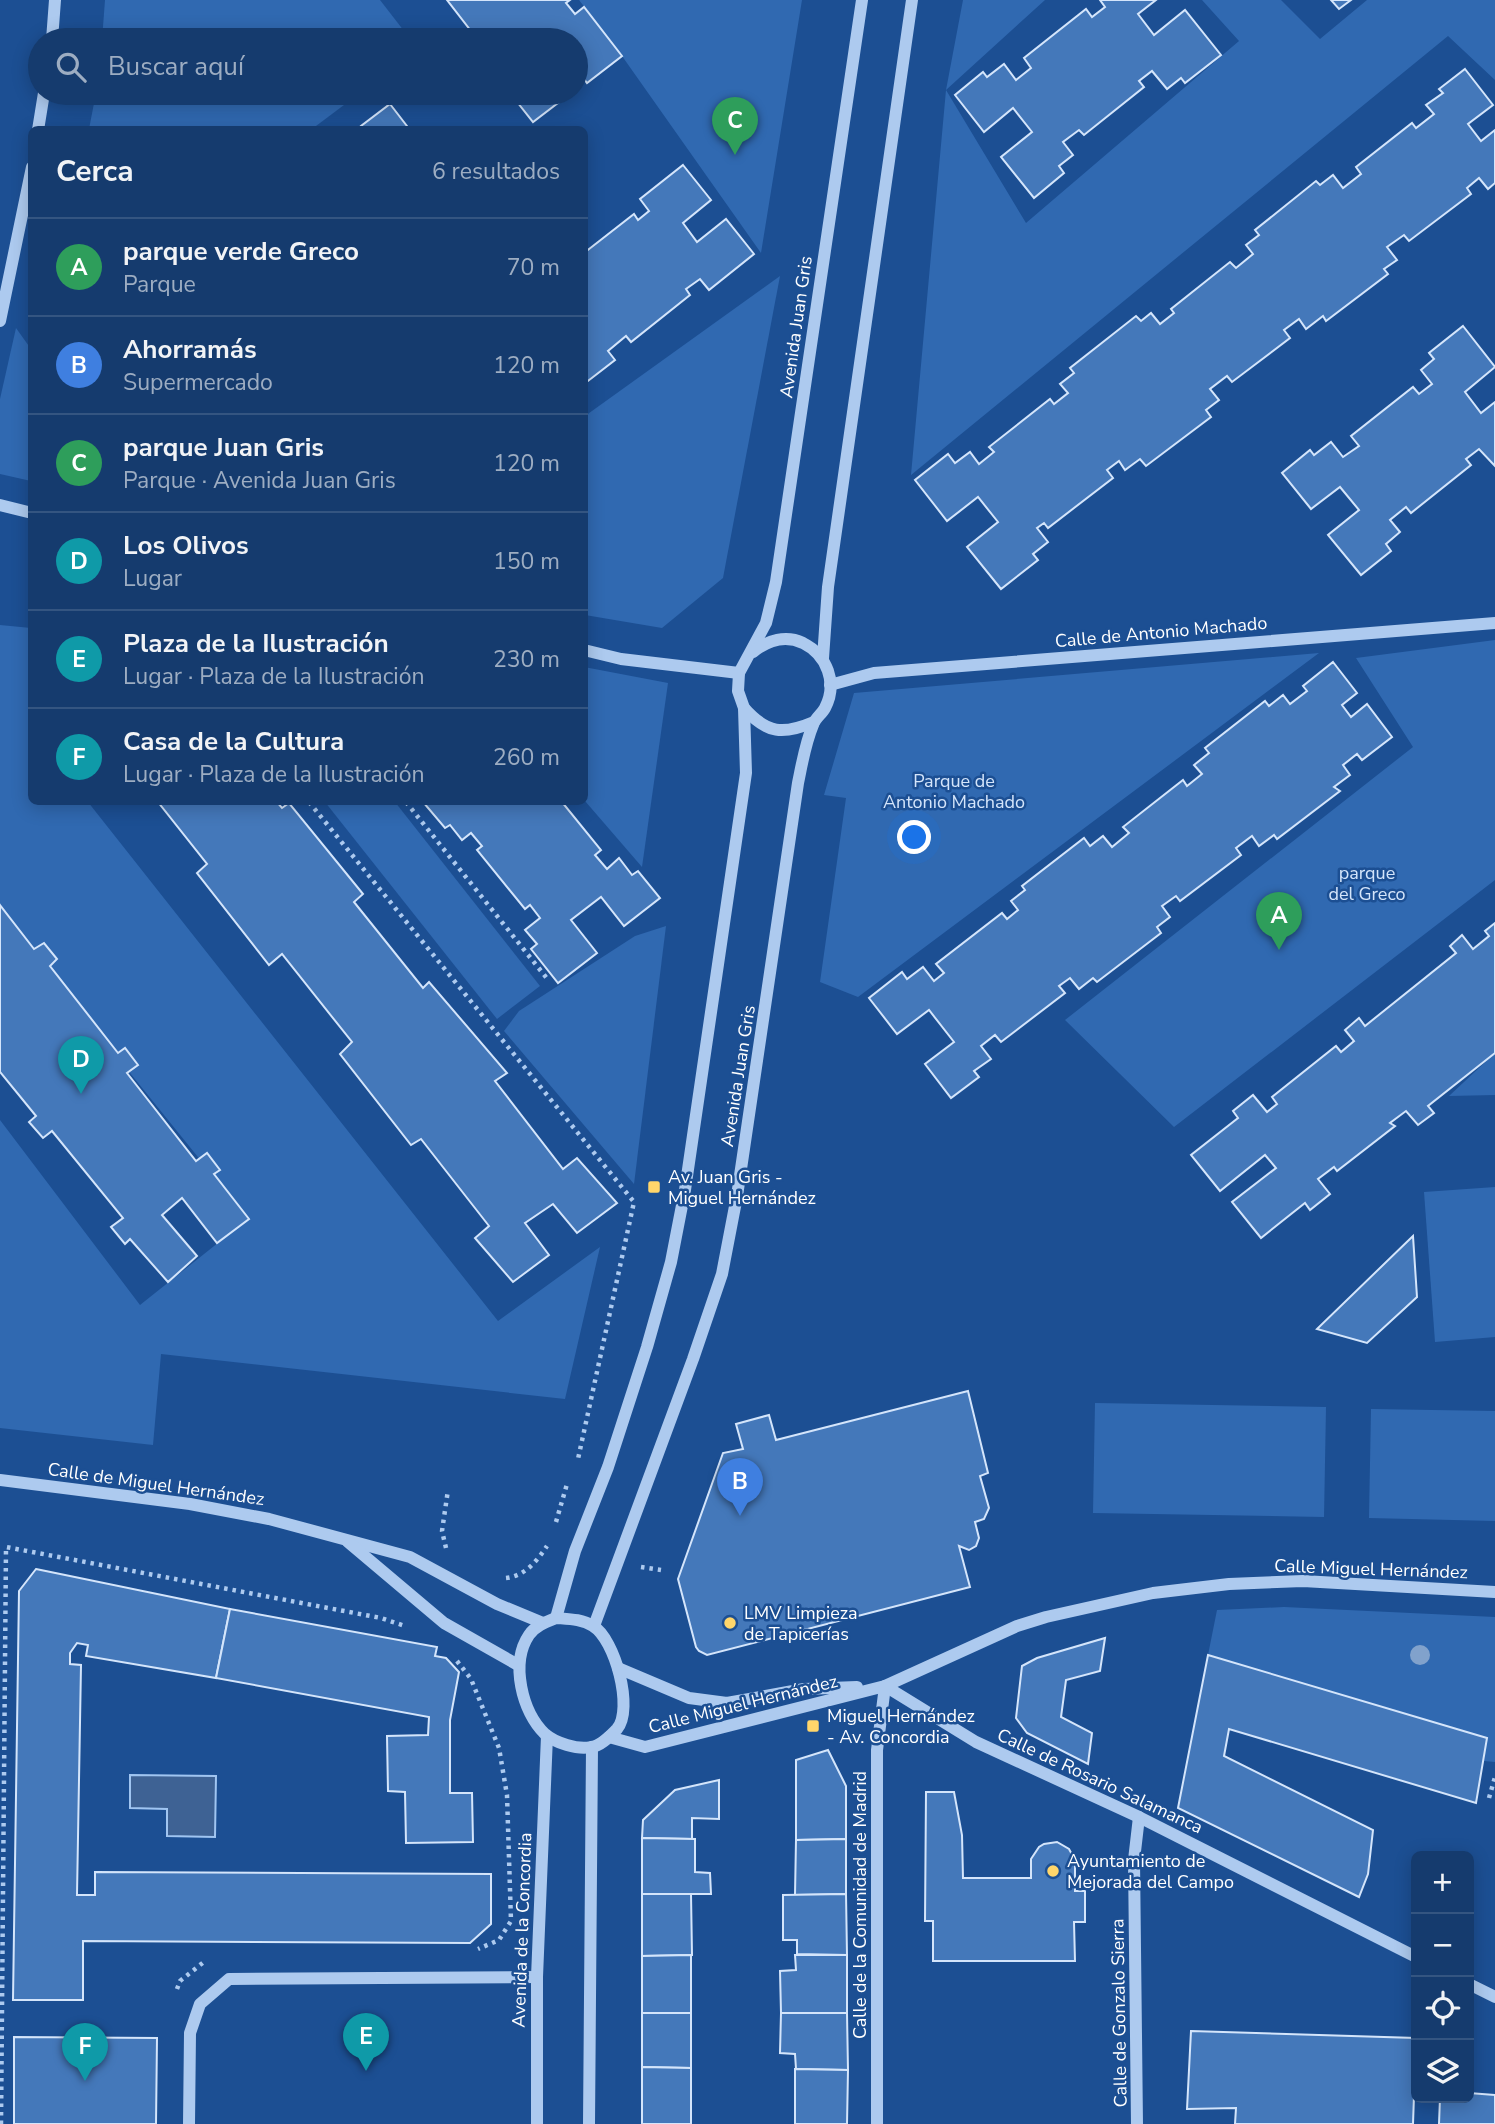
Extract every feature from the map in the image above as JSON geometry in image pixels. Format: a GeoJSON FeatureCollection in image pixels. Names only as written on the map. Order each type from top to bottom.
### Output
{"type":"FeatureCollection","features":[{"type":"Feature","properties":{"kind":"street"},"geometry":{"type":"LineString","coordinates":[[53,28],[55,0]]}},
{"type":"Feature","properties":{"kind":"street","name":"Avenida Juan Gris"},"geometry":{"type":"LineString","coordinates":[[556,1618],[575,1551],[608,1467],[648,1347],[671,1262],[685,1190],[746,773],[744,708],[738,691],[739,673],[766,623],[776,582],[862,0]]}},
{"type":"Feature","properties":{"kind":"street"},"geometry":{"type":"LineString","coordinates":[[823,658],[828,587],[912,0]]}},
{"type":"Feature","properties":{"kind":"street"},"geometry":{"type":"LineString","coordinates":[[39,126],[42,105]]}},
{"type":"Feature","properties":{"kind":"street"},"geometry":{"type":"LineString","coordinates":[[0,320],[28,186]]}},
{"type":"Feature","properties":{"kind":"street"},"geometry":{"type":"LineString","coordinates":[[0,505],[28,512]]}},
{"type":"Feature","properties":{"kind":"street","name":"Calle de Antonio Machado"},"geometry":{"type":"LineString","coordinates":[[830,685],[874,673],[1495,623]]}},
{"type":"Feature","properties":{"kind":"street"},"geometry":{"type":"LineString","coordinates":[[749,655],[763,644],[780,638],[798,640],[812,647],[823,658],[830,673],[830,685]]}},
{"type":"Feature","properties":{"kind":"street"},"geometry":{"type":"LineString","coordinates":[[588,651],[621,659],[739,673]]}},
{"type":"Feature","properties":{"kind":"street","name":"Avenida Juan Gris"},"geometry":{"type":"LineString","coordinates":[[594,1626],[722,1273],[737,1196],[799,783],[806,745],[814,722],[825,708],[830,685]]}},
{"type":"Feature","properties":{"kind":"street"},"geometry":{"type":"LineString","coordinates":[[744,708],[756,722],[773,730],[794,730],[814,722]]}},
{"type":"Feature","properties":{"kind":"street","name":"Calle de Miguel Hernández"},"geometry":{"type":"LineString","coordinates":[[0,1480],[190,1504],[269,1519],[346,1540]]}},
{"type":"Feature","properties":{"kind":"street"},"geometry":{"type":"LineString","coordinates":[[346,1540],[410,1557],[497,1604],[543,1623]]}},
{"type":"Feature","properties":{"kind":"street"},"geometry":{"type":"LineString","coordinates":[[346,1540],[394,1584],[444,1623],[518,1665]]}},
{"type":"Feature","properties":{"kind":"street","name":"Calle Miguel Hernández"},"geometry":{"type":"LineString","coordinates":[[609,1737],[645,1747],[885,1686],[1017,1626],[1153,1593],[1229,1584],[1303,1581],[1495,1592]]}},
{"type":"Feature","properties":{"kind":"street"},"geometry":{"type":"LineString","coordinates":[[556,1618],[578,1620],[594,1626],[606,1640],[616,1659],[624,1699],[621,1724],[609,1737],[592,1747],[569,1746],[547,1737],[537,1725],[527,1705],[518,1665],[529,1633],[556,1618]]}},
{"type":"Feature","properties":{"kind":"street","name":"Calle Miguel Hernández"},"geometry":{"type":"LineString","coordinates":[[618,1668],[689,1698],[727,1703],[804,1689],[885,1686]]}},
{"type":"Feature","properties":{"kind":"street","name":"Calle de Rosario Salamanca"},"geometry":{"type":"LineString","coordinates":[[885,1686],[976,1742],[1139,1817],[1411,1954]]}},
{"type":"Feature","properties":{"kind":"street","name":"Calle de la Comunidad de Madrid"},"geometry":{"type":"LineString","coordinates":[[877,2124],[877,1750],[885,1686]]}},
{"type":"Feature","properties":{"kind":"street","name":"Avenida de la Concordia"},"geometry":{"type":"LineString","coordinates":[[537,2124],[537,1977],[547,1737]]}},
{"type":"Feature","properties":{"kind":"street"},"geometry":{"type":"LineString","coordinates":[[589,2124],[592,1747]]}},
{"type":"Feature","properties":{"kind":"street","name":"Calle de Gonzalo Sierra"},"geometry":{"type":"LineString","coordinates":[[1137,2124],[1134,1860],[1139,1817]]}},
{"type":"Feature","properties":{"kind":"street"},"geometry":{"type":"LineString","coordinates":[[190,2124],[190,2033],[200,2004],[229,1979],[537,1977]]}},
{"type":"Feature","properties":{"kind":"street"},"geometry":{"type":"LineString","coordinates":[[1474,1986],[1495,1997]]}},
{"type":"Feature","properties":{"kind":"path"},"geometry":{"type":"LineString","coordinates":[[311,805],[634,1202],[578,1459]]}},
{"type":"Feature","properties":{"kind":"path"},"geometry":{"type":"LineString","coordinates":[[409,805],[549,981]]}},
{"type":"Feature","properties":{"kind":"path"},"geometry":{"type":"LineString","coordinates":[[552,1533],[567,1484]]}},
{"type":"Feature","properties":{"kind":"path"},"geometry":{"type":"LineString","coordinates":[[448,1490],[442,1531],[447,1549],[454,1556]]}},
{"type":"Feature","properties":{"kind":"path"},"geometry":{"type":"LineString","coordinates":[[498,1579],[517,1577],[536,1562],[548,1545]]}},
{"type":"Feature","properties":{"kind":"path"},"geometry":{"type":"LineString","coordinates":[[1,2124],[3,1547],[381,1618],[406,1627]]}},
{"type":"Feature","properties":{"kind":"path"},"geometry":{"type":"LineString","coordinates":[[454,1658],[471,1679],[499,1748],[507,1795],[511,1921],[499,1940],[480,1950],[466,1950]]}},
{"type":"Feature","properties":{"kind":"path"},"geometry":{"type":"LineString","coordinates":[[1489,1798],[1495,1777]]}},
{"type":"Feature","properties":{"kind":"path"},"geometry":{"type":"LineString","coordinates":[[175,1994],[180,1981],[206,1960]]}},
{"type":"Feature","properties":{"kind":"green space"},"geometry":{"type":"Polygon","coordinates":[[[105,0],[380,0],[402,28],[103,28],[105,0]]]}},
{"type":"Feature","properties":{"kind":"green space"},"geometry":{"type":"Polygon","coordinates":[[[579,0],[802,0],[761,253],[622,56],[579,0]]]}},
{"type":"Feature","properties":{"kind":"green space"},"geometry":{"type":"Polygon","coordinates":[[[963,0],[1045,0],[946,90],[963,0]]]}},
{"type":"Feature","properties":{"kind":"green space"},"geometry":{"type":"Polygon","coordinates":[[[1202,0],[1281,0],[1320,39],[1367,0],[1495,0],[1495,80],[1448,36],[911,475],[946,90],[1026,223],[1239,41],[1202,0]]]}},
{"type":"Feature","properties":{"kind":"green space"},"geometry":{"type":"Polygon","coordinates":[[[94,105],[344,105],[316,126],[90,126],[94,105]]]}},
{"type":"Feature","properties":{"kind":"green space"},"geometry":{"type":"Polygon","coordinates":[[[780,276],[723,578],[662,628],[588,616],[588,414],[780,276]]]}},
{"type":"Feature","properties":{"kind":"green space"},"geometry":{"type":"Polygon","coordinates":[[[16,328],[28,345],[28,480],[0,474],[0,399],[16,328]]]}},
{"type":"Feature","properties":{"kind":"green space"},"geometry":{"type":"Polygon","coordinates":[[[0,625],[28,628],[28,805],[90,805],[498,1321],[600,1247],[565,1399],[161,1354],[153,1445],[0,1428],[0,1120],[140,1305],[248,1219],[0,912],[0,625]]]}},
{"type":"Feature","properties":{"kind":"green space","name":"parque del Greco"},"geometry":{"type":"Polygon","coordinates":[[[1495,640],[1495,880],[1174,1127],[1065,1020],[1413,747],[1356,658],[1495,640]]]}},
{"type":"Feature","properties":{"kind":"green space","name":"Parque de Antonio Machado"},"geometry":{"type":"Polygon","coordinates":[[[1319,653],[858,997],[820,982],[846,798],[824,795],[854,693],[1319,653]]]}},
{"type":"Feature","properties":{"kind":"green space"},"geometry":{"type":"Polygon","coordinates":[[[588,668],[668,683],[642,867],[588,804],[588,668]]]}},
{"type":"Feature","properties":{"kind":"green space"},"geometry":{"type":"Polygon","coordinates":[[[327,805],[397,805],[540,986],[497,1019],[327,805]]]}},
{"type":"Feature","properties":{"kind":"green space"},"geometry":{"type":"Polygon","coordinates":[[[666,926],[634,1184],[504,1031],[519,1011],[635,936],[666,926]]]}},
{"type":"Feature","properties":{"kind":"green space"},"geometry":{"type":"Polygon","coordinates":[[[1495,1053],[1495,1095],[1449,1096],[1495,1053]]]}},
{"type":"Feature","properties":{"kind":"green space"},"geometry":{"type":"Polygon","coordinates":[[[1495,1187],[1495,1337],[1435,1342],[1424,1192],[1495,1187]]]}},
{"type":"Feature","properties":{"kind":"green space"},"geometry":{"type":"Polygon","coordinates":[[[1095,1403],[1326,1407],[1324,1517],[1093,1513],[1095,1403]]]}},
{"type":"Feature","properties":{"kind":"green space"},"geometry":{"type":"Polygon","coordinates":[[[1371,1409],[1495,1411],[1495,1521],[1369,1518],[1371,1409]]]}},
{"type":"Feature","properties":{"kind":"green space"},"geometry":{"type":"Polygon","coordinates":[[[1284,1607],[1495,1617],[1495,1762],[1484,1761],[1487,1738],[1208,1655],[1217,1610],[1284,1607]]]}},
{"type":"Feature","properties":{"kind":"shaded area"},"geometry":{"type":"Polygon","coordinates":[[[130,1775],[216,1776],[215,1837],[167,1836],[167,1809],[130,1808],[130,1775]]]}},
{"type":"Feature","properties":{"kind":"building"},"geometry":{"type":"Polygon","coordinates":[[[447,0],[570,0],[566,3],[575,14],[584,7],[622,56],[588,82],[588,28],[469,28],[447,0]]]}},
{"type":"Feature","properties":{"kind":"building"},"geometry":{"type":"Polygon","coordinates":[[[1100,0],[1156,0],[1138,14],[1154,35],[1185,10],[1221,55],[1185,83],[1181,78],[1167,89],[1152,71],[1139,81],[1144,87],[1084,135],[1079,130],[1063,142],[1073,155],[1059,166],[1064,173],[1034,198],[1001,157],[1032,132],[1013,108],[984,132],[955,95],[983,72],[987,77],[1004,64],[1016,80],[1031,68],[1024,58],[1086,9],[1092,17],[1105,7],[1100,0]]]}},
{"type":"Feature","properties":{"kind":"building"},"geometry":{"type":"Polygon","coordinates":[[[1331,0],[1351,0],[1339,9],[1331,0]]]}},
{"type":"Feature","properties":{"kind":"building"},"geometry":{"type":"Polygon","coordinates":[[[1465,69],[1493,105],[1468,124],[1481,141],[1495,130],[1495,183],[1488,189],[1479,178],[1467,188],[1471,194],[1409,241],[1404,235],[1387,247],[1397,260],[1384,269],[1388,274],[1326,321],[1323,316],[1306,329],[1299,319],[1284,330],[1290,338],[1232,382],[1227,376],[1210,389],[1219,400],[1206,410],[1211,417],[1146,466],[1140,459],[1125,470],[1119,461],[1107,470],[1113,478],[1048,528],[1044,523],[1037,528],[1048,542],[1033,554],[1038,560],[1001,589],[967,547],[998,522],[978,497],[947,521],[915,480],[948,454],[955,463],[970,452],[979,464],[994,452],[989,447],[1050,399],[1054,404],[1068,393],[1060,384],[1074,373],[1070,368],[1136,316],[1141,321],[1151,313],[1160,324],[1174,313],[1171,309],[1230,262],[1236,268],[1253,254],[1246,245],[1259,235],[1255,230],[1316,181],[1320,185],[1333,175],[1343,188],[1361,174],[1356,167],[1412,123],[1416,128],[1434,114],[1426,105],[1443,93],[1439,89],[1465,69]]]}},
{"type":"Feature","properties":{"kind":"building"},"geometry":{"type":"Polygon","coordinates":[[[391,105],[407,126],[361,126],[391,105]]]}},
{"type":"Feature","properties":{"kind":"building"},"geometry":{"type":"Polygon","coordinates":[[[520,105],[555,105],[533,122],[520,105]]]}},
{"type":"Feature","properties":{"kind":"building"},"geometry":{"type":"Polygon","coordinates":[[[683,165],[711,200],[683,223],[697,242],[726,219],[754,254],[709,290],[700,279],[686,289],[690,295],[631,342],[626,336],[608,351],[615,360],[588,381],[588,250],[634,214],[638,220],[649,211],[640,199],[683,165]]]}},
{"type":"Feature","properties":{"kind":"building"},"geometry":{"type":"Polygon","coordinates":[[[1463,326],[1495,367],[1465,392],[1481,413],[1495,402],[1495,466],[1479,449],[1466,459],[1471,465],[1411,513],[1406,507],[1390,520],[1400,532],[1386,544],[1391,551],[1361,575],[1328,535],[1359,510],[1340,487],[1311,509],[1282,473],[1310,450],[1314,455],[1331,442],[1343,457],[1359,446],[1351,436],[1413,387],[1419,394],[1432,384],[1421,370],[1434,359],[1429,353],[1463,326]]]}},
{"type":"Feature","properties":{"kind":"building"},"geometry":{"type":"Polygon","coordinates":[[[1333,662],[1357,693],[1342,705],[1351,717],[1367,704],[1392,737],[1362,760],[1357,754],[1343,765],[1350,775],[1334,787],[1340,791],[1277,839],[1274,835],[1259,846],[1252,836],[1236,848],[1241,855],[1180,901],[1176,896],[1162,906],[1170,917],[1157,927],[1161,933],[1097,982],[1093,978],[1079,989],[1070,978],[1059,986],[1065,993],[1001,1042],[995,1035],[981,1046],[991,1059],[974,1071],[979,1077],[951,1098],[925,1064],[954,1042],[929,1010],[897,1034],[869,998],[902,972],[907,979],[923,967],[934,981],[944,973],[936,964],[1002,913],[1007,919],[1018,910],[1011,901],[1025,890],[1022,886],[1084,838],[1090,846],[1103,836],[1112,847],[1129,833],[1123,827],[1183,780],[1187,786],[1202,774],[1194,765],[1209,753],[1205,748],[1265,701],[1269,706],[1283,695],[1290,704],[1307,691],[1303,686],[1333,662]]]}},
{"type":"Feature","properties":{"kind":"building"},"geometry":{"type":"Polygon","coordinates":[[[160,805],[280,805],[282,808],[291,805],[363,894],[354,902],[423,988],[429,982],[507,1073],[495,1081],[563,1169],[577,1158],[617,1203],[577,1233],[553,1204],[525,1223],[549,1255],[513,1282],[475,1238],[489,1226],[421,1139],[411,1145],[340,1054],[352,1042],[282,954],[269,965],[197,873],[207,864],[160,805]]]}},
{"type":"Feature","properties":{"kind":"building"},"geometry":{"type":"Polygon","coordinates":[[[426,805],[564,805],[601,850],[595,855],[607,869],[619,858],[632,875],[638,871],[660,898],[624,926],[601,897],[571,920],[597,953],[558,983],[531,949],[537,944],[525,930],[540,918],[530,905],[525,909],[477,850],[482,846],[471,833],[462,840],[450,825],[445,828],[426,805]]]}},
{"type":"Feature","properties":{"kind":"building"},"geometry":{"type":"Polygon","coordinates":[[[0,905],[34,949],[44,943],[57,959],[50,966],[118,1053],[125,1048],[138,1065],[127,1073],[196,1161],[207,1153],[220,1170],[214,1174],[249,1219],[217,1243],[182,1198],[162,1215],[197,1256],[168,1282],[130,1239],[125,1244],[111,1227],[123,1218],[52,1131],[43,1138],[29,1122],[36,1116],[0,1072],[0,905]]]}},
{"type":"Feature","properties":{"kind":"building"},"geometry":{"type":"Polygon","coordinates":[[[1495,923],[1495,1053],[1428,1106],[1434,1113],[1418,1125],[1406,1111],[1390,1123],[1395,1126],[1337,1171],[1334,1167],[1318,1179],[1330,1194],[1310,1210],[1305,1203],[1261,1238],[1232,1202],[1276,1168],[1265,1155],[1220,1191],[1191,1155],[1238,1118],[1233,1111],[1253,1095],[1267,1112],[1277,1104],[1272,1097],[1336,1046],[1341,1052],[1354,1041],[1345,1030],[1359,1018],[1365,1026],[1456,953],[1450,946],[1462,935],[1473,949],[1489,936],[1485,931],[1495,923]]]}},
{"type":"Feature","properties":{"kind":"building"},"geometry":{"type":"Polygon","coordinates":[[[1413,1236],[1417,1297],[1367,1343],[1317,1329],[1413,1236]]]}},
{"type":"Feature","properties":{"kind":"building"},"geometry":{"type":"Polygon","coordinates":[[[968,1391],[988,1473],[980,1476],[989,1508],[984,1519],[975,1522],[979,1538],[976,1546],[969,1550],[959,1546],[970,1587],[707,1655],[699,1651],[678,1579],[723,1453],[743,1449],[736,1424],[769,1415],[776,1440],[968,1391]]]}},
{"type":"Feature","properties":{"kind":"building"},"geometry":{"type":"Polygon","coordinates":[[[36,1569],[230,1609],[216,1678],[86,1656],[88,1645],[77,1643],[70,1653],[70,1664],[81,1665],[77,1895],[95,1895],[95,1872],[491,1874],[491,1924],[470,1943],[83,1941],[83,2000],[13,2000],[19,1591],[36,1569]]]}},
{"type":"Feature","properties":{"kind":"building"},"geometry":{"type":"Polygon","coordinates":[[[230,1609],[437,1647],[435,1656],[446,1658],[459,1672],[450,1720],[450,1793],[472,1793],[473,1842],[406,1843],[405,1792],[388,1791],[387,1736],[428,1735],[429,1717],[216,1678],[230,1609]]]}},
{"type":"Feature","properties":{"kind":"building"},"geometry":{"type":"Polygon","coordinates":[[[1105,1638],[1100,1671],[1066,1680],[1061,1717],[1092,1733],[1088,1764],[1027,1733],[1016,1718],[1022,1666],[1037,1658],[1105,1638]]]}},
{"type":"Feature","properties":{"kind":"building"},"geometry":{"type":"Polygon","coordinates":[[[1208,1655],[1487,1738],[1476,1803],[1229,1729],[1224,1756],[1373,1830],[1368,1874],[1359,1897],[1178,1808],[1208,1655]]]}},
{"type":"Feature","properties":{"kind":"building"},"geometry":{"type":"Polygon","coordinates":[[[828,1750],[846,1786],[846,1839],[796,1840],[796,1760],[828,1750]]]}},
{"type":"Feature","properties":{"kind":"building"},"geometry":{"type":"Polygon","coordinates":[[[719,1780],[719,1819],[692,1818],[692,1839],[642,1838],[643,1820],[675,1790],[719,1780]]]}},
{"type":"Feature","properties":{"kind":"building","name":"Ayuntamiento de Mejorada del Campo"},"geometry":{"type":"Polygon","coordinates":[[[926,1792],[954,1792],[962,1835],[963,1878],[1031,1878],[1031,1859],[1039,1847],[1057,1842],[1069,1849],[1075,1860],[1075,1891],[1085,1891],[1085,1922],[1074,1922],[1075,1961],[933,1961],[933,1921],[925,1921],[926,1792]]]}},
{"type":"Feature","properties":{"kind":"building"},"geometry":{"type":"Polygon","coordinates":[[[642,1838],[695,1839],[695,1872],[710,1873],[711,1894],[642,1894],[642,1838]]]}},
{"type":"Feature","properties":{"kind":"building"},"geometry":{"type":"Polygon","coordinates":[[[846,1839],[846,1894],[795,1895],[796,1840],[846,1839]]]}},
{"type":"Feature","properties":{"kind":"building"},"geometry":{"type":"Polygon","coordinates":[[[642,1894],[691,1894],[692,1955],[642,1956],[642,1894]]]}},
{"type":"Feature","properties":{"kind":"building"},"geometry":{"type":"Polygon","coordinates":[[[846,1894],[847,1955],[797,1954],[797,1940],[783,1940],[783,1895],[846,1894]]]}},
{"type":"Feature","properties":{"kind":"building"},"geometry":{"type":"Polygon","coordinates":[[[691,1955],[691,2013],[642,2013],[642,1956],[691,1955]]]}},
{"type":"Feature","properties":{"kind":"building"},"geometry":{"type":"Polygon","coordinates":[[[795,1955],[847,1955],[847,2013],[781,2013],[780,1971],[796,1970],[795,1955]]]}},
{"type":"Feature","properties":{"kind":"building"},"geometry":{"type":"Polygon","coordinates":[[[642,2013],[691,2013],[691,2068],[642,2067],[642,2013]]]}},
{"type":"Feature","properties":{"kind":"building"},"geometry":{"type":"Polygon","coordinates":[[[781,2013],[847,2013],[848,2070],[796,2069],[795,2054],[780,2053],[781,2013]]]}},
{"type":"Feature","properties":{"kind":"building"},"geometry":{"type":"Polygon","coordinates":[[[1191,2031],[1411,2038],[1413,2124],[1235,2124],[1236,2108],[1187,2109],[1191,2031]]]}},
{"type":"Feature","properties":{"kind":"building"},"geometry":{"type":"Polygon","coordinates":[[[14,2037],[157,2038],[156,2124],[14,2124],[14,2037]]]}},
{"type":"Feature","properties":{"kind":"building"},"geometry":{"type":"Polygon","coordinates":[[[642,2067],[691,2068],[691,2124],[642,2124],[642,2067]]]}},
{"type":"Feature","properties":{"kind":"building"},"geometry":{"type":"Polygon","coordinates":[[[795,2069],[848,2070],[847,2124],[795,2124],[795,2069]]]}},
{"type":"Feature","properties":{"kind":"building"},"geometry":{"type":"Polygon","coordinates":[[[1474,2093],[1495,2095],[1495,2124],[1439,2124],[1440,2103],[1474,2103],[1474,2093]]]}},
{"type":"Feature","properties":{"kind":"place","name":"parque Juan Gris"},"geometry":{"type":"Point","coordinates":[735,155]}},
{"type":"Feature","properties":{"kind":"place","name":"parque verde Greco"},"geometry":{"type":"Point","coordinates":[1279,950]}},
{"type":"Feature","properties":{"kind":"place","name":"Los Olivos"},"geometry":{"type":"Point","coordinates":[81,1094]}},
{"type":"Feature","properties":{"kind":"place","name":"Av. Juan Gris - Miguel Hernández"},"geometry":{"type":"Point","coordinates":[654,1187]}},
{"type":"Feature","properties":{"kind":"place","name":"Ahorramás"},"geometry":{"type":"Point","coordinates":[740,1516]}},
{"type":"Feature","properties":{"kind":"place","name":"LMV Limpieza de Tapicerías"},"geometry":{"type":"Point","coordinates":[730,1623]}},
{"type":"Feature","properties":{"kind":"place","name":"Miguel Hernández - Av. Concordia"},"geometry":{"type":"Point","coordinates":[813,1726]}},
{"type":"Feature","properties":{"kind":"place","name":"Ayuntamiento de Mejorada del Campo"},"geometry":{"type":"Point","coordinates":[1053,1871]}},
{"type":"Feature","properties":{"kind":"place","name":"Plaza de la Ilustración"},"geometry":{"type":"Point","coordinates":[366,2071]}},
{"type":"Feature","properties":{"kind":"place","name":"Casa de la Cultura"},"geometry":{"type":"Point","coordinates":[85,2081]}}]}
